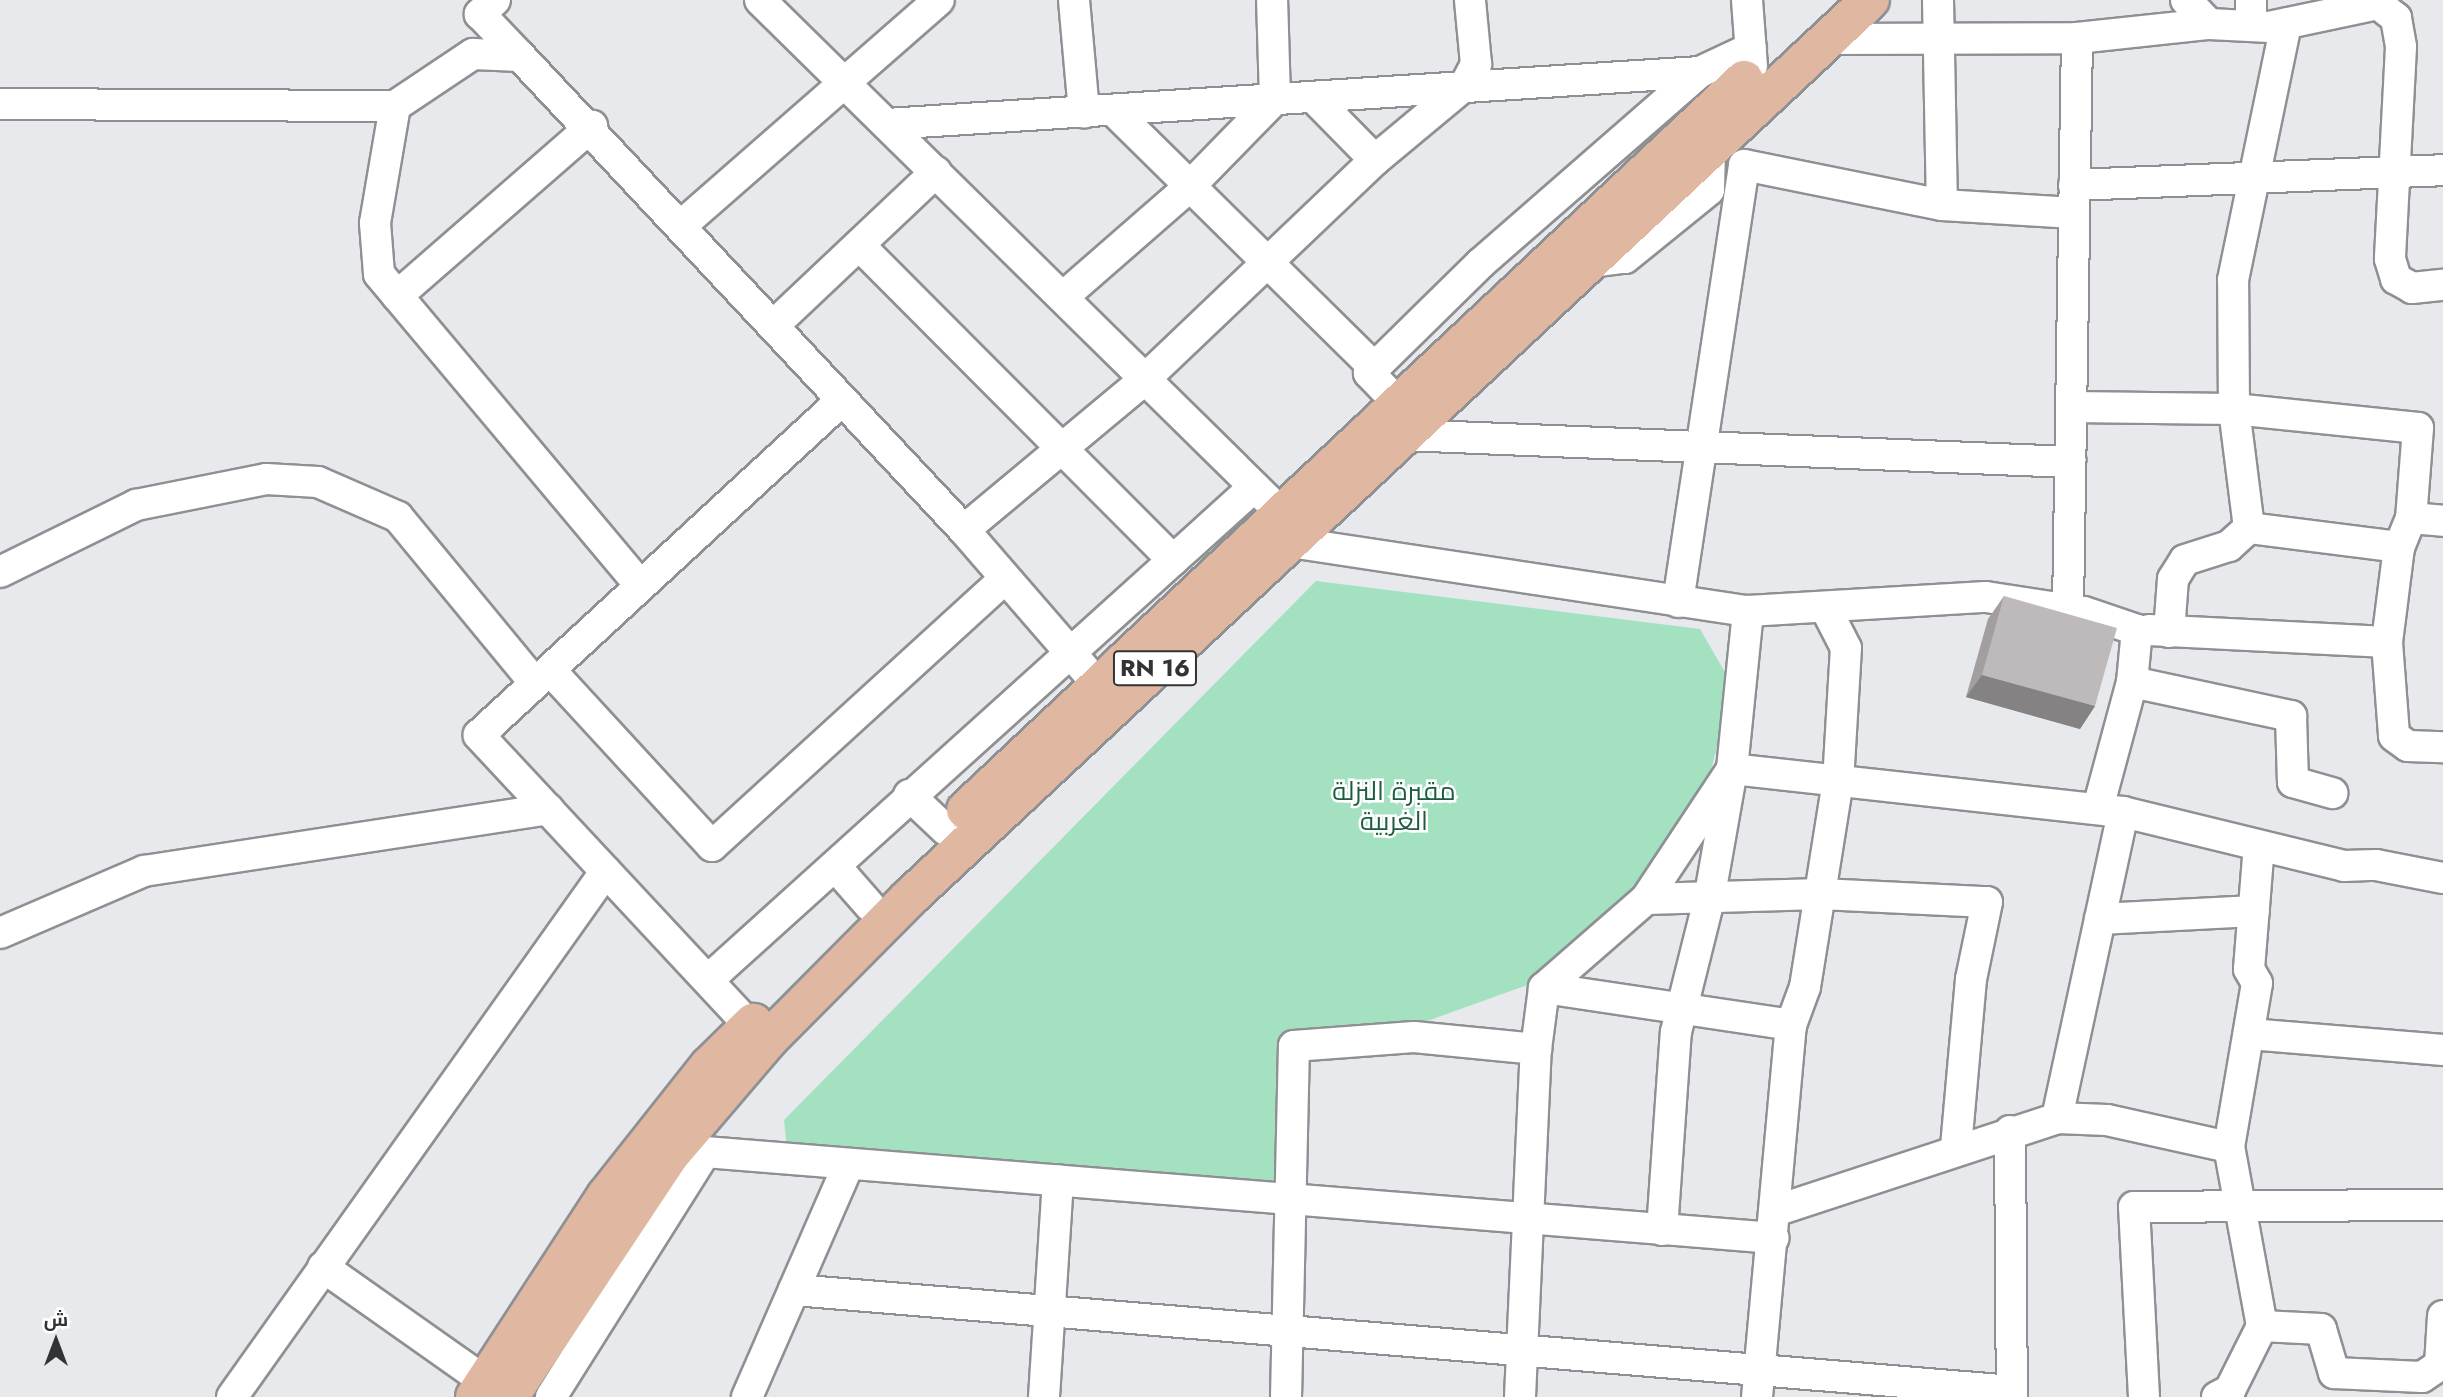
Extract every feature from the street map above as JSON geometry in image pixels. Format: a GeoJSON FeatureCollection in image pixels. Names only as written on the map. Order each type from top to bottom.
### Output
{"type":"FeatureCollection","features":[{"type":"Feature","properties":{"kind":"main road","name":"RN 16"},"geometry":{"type":"LineString","coordinates":[[1401,419],[1751,61],[1830,0]]}},
{"type":"Feature","properties":{"kind":"main road","name":"RN 16"},"geometry":{"type":"LineString","coordinates":[[629,1214],[687,1154],[769,1039],[1106,694],[1275,514],[1401,419],[1590,262],[1723,159],[1828,39],[1870,0]]}},
{"type":"Feature","properties":{"kind":"main road","name":"RN 16"},"geometry":{"type":"LineString","coordinates":[[501,1394],[629,1214],[709,1066],[946,830],[1106,694]]}},
{"type":"Feature","properties":{"kind":"street"},"geometry":{"type":"LineString","coordinates":[[495,0],[480,14],[592,126],[683,224],[964,530],[1106,694]]}},
{"type":"Feature","properties":{"kind":"street"},"geometry":{"type":"LineString","coordinates":[[760,0],[1063,297],[1275,514],[1678,602],[1748,611],[1826,609],[1986,597],[2067,609],[2137,630],[2387,642]]}},
{"type":"Feature","properties":{"kind":"street"},"geometry":{"type":"LineString","coordinates":[[683,224],[939,0]]}},
{"type":"Feature","properties":{"kind":"street"},"geometry":{"type":"LineString","coordinates":[[1074,0],[1084,113]]}},
{"type":"Feature","properties":{"kind":"street"},"geometry":{"type":"LineString","coordinates":[[1063,297],[1189,187],[1275,99],[1272,0]]}},
{"type":"Feature","properties":{"kind":"street"},"geometry":{"type":"LineString","coordinates":[[964,530],[1145,379],[1375,160],[1465,85],[1475,64],[1470,0]]}},
{"type":"Feature","properties":{"kind":"street"},"geometry":{"type":"LineString","coordinates":[[887,124],[1115,112],[1465,85],[1700,72],[1751,61],[1747,0]]}},
{"type":"Feature","properties":{"kind":"street"},"geometry":{"type":"LineString","coordinates":[[1938,0],[1941,37],[1942,205]]}},
{"type":"Feature","properties":{"kind":"street"},"geometry":{"type":"LineString","coordinates":[[2186,0],[2209,24]]}},
{"type":"Feature","properties":{"kind":"street"},"geometry":{"type":"LineString","coordinates":[[1828,39],[2077,38],[2209,24],[2251,13],[2286,23],[2381,2],[2396,18],[2401,47],[2391,176],[2389,259],[2396,279],[2412,289],[2443,285]]}},
{"type":"Feature","properties":{"kind":"street"},"geometry":{"type":"LineString","coordinates":[[2249,528],[2234,409],[2233,280],[2286,23]]}},
{"type":"Feature","properties":{"kind":"street"},"geometry":{"type":"LineString","coordinates":[[2067,609],[2077,38]]}},
{"type":"Feature","properties":{"kind":"street"},"geometry":{"type":"LineString","coordinates":[[0,104],[395,106],[473,54],[520,56]]}},
{"type":"Feature","properties":{"kind":"street"},"geometry":{"type":"LineString","coordinates":[[1700,72],[1481,263],[1369,373],[1401,419],[1705,447],[2070,461]]}},
{"type":"Feature","properties":{"kind":"street"},"geometry":{"type":"LineString","coordinates":[[1313,96],[1375,160]]}},
{"type":"Feature","properties":{"kind":"street"},"geometry":{"type":"LineString","coordinates":[[395,106],[376,223],[379,274],[641,586]]}},
{"type":"Feature","properties":{"kind":"street"},"geometry":{"type":"LineString","coordinates":[[1115,112],[1267,265],[1375,368]]}},
{"type":"Feature","properties":{"kind":"street"},"geometry":{"type":"LineString","coordinates":[[397,296],[592,126]]}},
{"type":"Feature","properties":{"kind":"street"},"geometry":{"type":"LineString","coordinates":[[1678,602],[1705,447],[1723,159],[1942,205],[2074,199],[2254,176],[2391,176],[2443,170]]}},
{"type":"Feature","properties":{"kind":"street"},"geometry":{"type":"LineString","coordinates":[[774,325],[936,172]]}},
{"type":"Feature","properties":{"kind":"street"},"geometry":{"type":"LineString","coordinates":[[859,245],[1060,450],[1173,559]]}},
{"type":"Feature","properties":{"kind":"street"},"geometry":{"type":"LineString","coordinates":[[750,1026],[479,735],[842,400]]}},
{"type":"Feature","properties":{"kind":"street"},"geometry":{"type":"LineString","coordinates":[[2071,407],[2234,409],[2418,428],[2431,460],[2399,547],[2387,642],[2394,736],[2408,746],[2443,747]]}},
{"type":"Feature","properties":{"kind":"street"},"geometry":{"type":"LineString","coordinates":[[0,572],[136,505],[267,479],[318,482],[398,517],[542,677],[712,846],[1004,579]]}},
{"type":"Feature","properties":{"kind":"street"},"geometry":{"type":"LineString","coordinates":[[708,980],[835,866],[909,795],[1173,559],[1275,514]]}},
{"type":"Feature","properties":{"kind":"street"},"geometry":{"type":"LineString","coordinates":[[2411,518],[2443,521]]}},
{"type":"Feature","properties":{"kind":"street"},"geometry":{"type":"LineString","coordinates":[[2169,632],[2173,579],[2185,559],[2229,546],[2249,528],[2399,547]]}},
{"type":"Feature","properties":{"kind":"street"},"geometry":{"type":"LineString","coordinates":[[1759,1384],[1776,1224],[1791,1025],[1805,987],[1838,782],[1846,648],[1826,609]]}},
{"type":"Feature","properties":{"kind":"street"},"geometry":{"type":"LineString","coordinates":[[1662,1230],[1682,1012],[1709,900],[1732,769],[1748,611]]}},
{"type":"Feature","properties":{"kind":"street"},"geometry":{"type":"LineString","coordinates":[[2057,1118],[2100,919],[2110,810],[2132,682],[2137,630]]}},
{"type":"Feature","properties":{"kind":"street"},"geometry":{"type":"LineString","coordinates":[[2132,682],[2291,716],[2293,782],[2333,793]]}},
{"type":"Feature","properties":{"kind":"street"},"geometry":{"type":"LineString","coordinates":[[1732,769],[2110,810],[2344,866],[2443,878]]}},
{"type":"Feature","properties":{"kind":"street"},"geometry":{"type":"LineString","coordinates":[[1520,1397],[1536,1049],[1544,988],[1646,899],[1732,769]]}},
{"type":"Feature","properties":{"kind":"street"},"geometry":{"type":"LineString","coordinates":[[909,795],[946,830]]}},
{"type":"Feature","properties":{"kind":"street"},"geometry":{"type":"LineString","coordinates":[[0,933],[144,871],[548,809]]}},
{"type":"Feature","properties":{"kind":"street"},"geometry":{"type":"LineString","coordinates":[[2226,1395],[2262,1326],[2238,1209],[2229,1147],[2257,983],[2249,969],[2259,846]]}},
{"type":"Feature","properties":{"kind":"street"},"geometry":{"type":"LineString","coordinates":[[835,866],[870,906]]}},
{"type":"Feature","properties":{"kind":"street"},"geometry":{"type":"LineString","coordinates":[[228,1396],[606,871]]}},
{"type":"Feature","properties":{"kind":"street"},"geometry":{"type":"LineString","coordinates":[[1646,899],[1709,900],[1821,894],[1987,902],[1968,1003],[1956,1146]]}},
{"type":"Feature","properties":{"kind":"street"},"geometry":{"type":"LineString","coordinates":[[2100,919],[2254,911]]}},
{"type":"Feature","properties":{"kind":"street"},"geometry":{"type":"LineString","coordinates":[[1544,988],[1682,1012],[1791,1025]]}},
{"type":"Feature","properties":{"kind":"street"},"geometry":{"type":"LineString","coordinates":[[2249,1034],[2443,1050]]}},
{"type":"Feature","properties":{"kind":"street"},"geometry":{"type":"LineString","coordinates":[[1286,1397],[1288,1197],[1294,1046],[1414,1037],[1536,1049]]}},
{"type":"Feature","properties":{"kind":"street"},"geometry":{"type":"LineString","coordinates":[[687,1154],[1288,1197],[1662,1230],[1776,1224],[1956,1146],[2057,1118],[2107,1119],[2229,1147]]}},
{"type":"Feature","properties":{"kind":"street"},"geometry":{"type":"LineString","coordinates":[[794,1290],[1045,1315],[1522,1346],[1759,1384],[2012,1394],[2011,1131]]}},
{"type":"Feature","properties":{"kind":"street"},"geometry":{"type":"LineString","coordinates":[[747,1397],[849,1164]]}},
{"type":"Feature","properties":{"kind":"street"},"geometry":{"type":"LineString","coordinates":[[1044,1397],[1045,1315],[1058,1180]]}},
{"type":"Feature","properties":{"kind":"street"},"geometry":{"type":"LineString","coordinates":[[2144,1397],[2131,1213],[2144,1204],[2238,1209],[2443,1205]]}},
{"type":"Feature","properties":{"kind":"street"},"geometry":{"type":"LineString","coordinates":[[551,1397],[629,1214]]}},
{"type":"Feature","properties":{"kind":"street"},"geometry":{"type":"LineString","coordinates":[[323,1267],[501,1394]]}},
{"type":"Feature","properties":{"kind":"street"},"geometry":{"type":"LineString","coordinates":[[2262,1326],[2308,1324],[2320,1329],[2334,1373],[2380,1387],[2435,1373],[2443,1317]]}},
{"type":"Feature","properties":{"kind":"green space","name":"مقبرة النزلة الغربية"},"geometry":{"type":"Polygon","coordinates":[[[1316,581],[1700,629],[1726,674],[1721,731],[1709,778],[1644,887],[1558,974],[1405,1029],[1284,1034],[1280,1175],[1271,1181],[787,1148],[784,1120],[1316,581]]]}},
{"type":"Feature","properties":{"kind":"building"},"geometry":{"type":"Polygon","coordinates":[[[2004,596],[2117,628],[2095,706],[1982,675],[2004,596]]]}}]}
